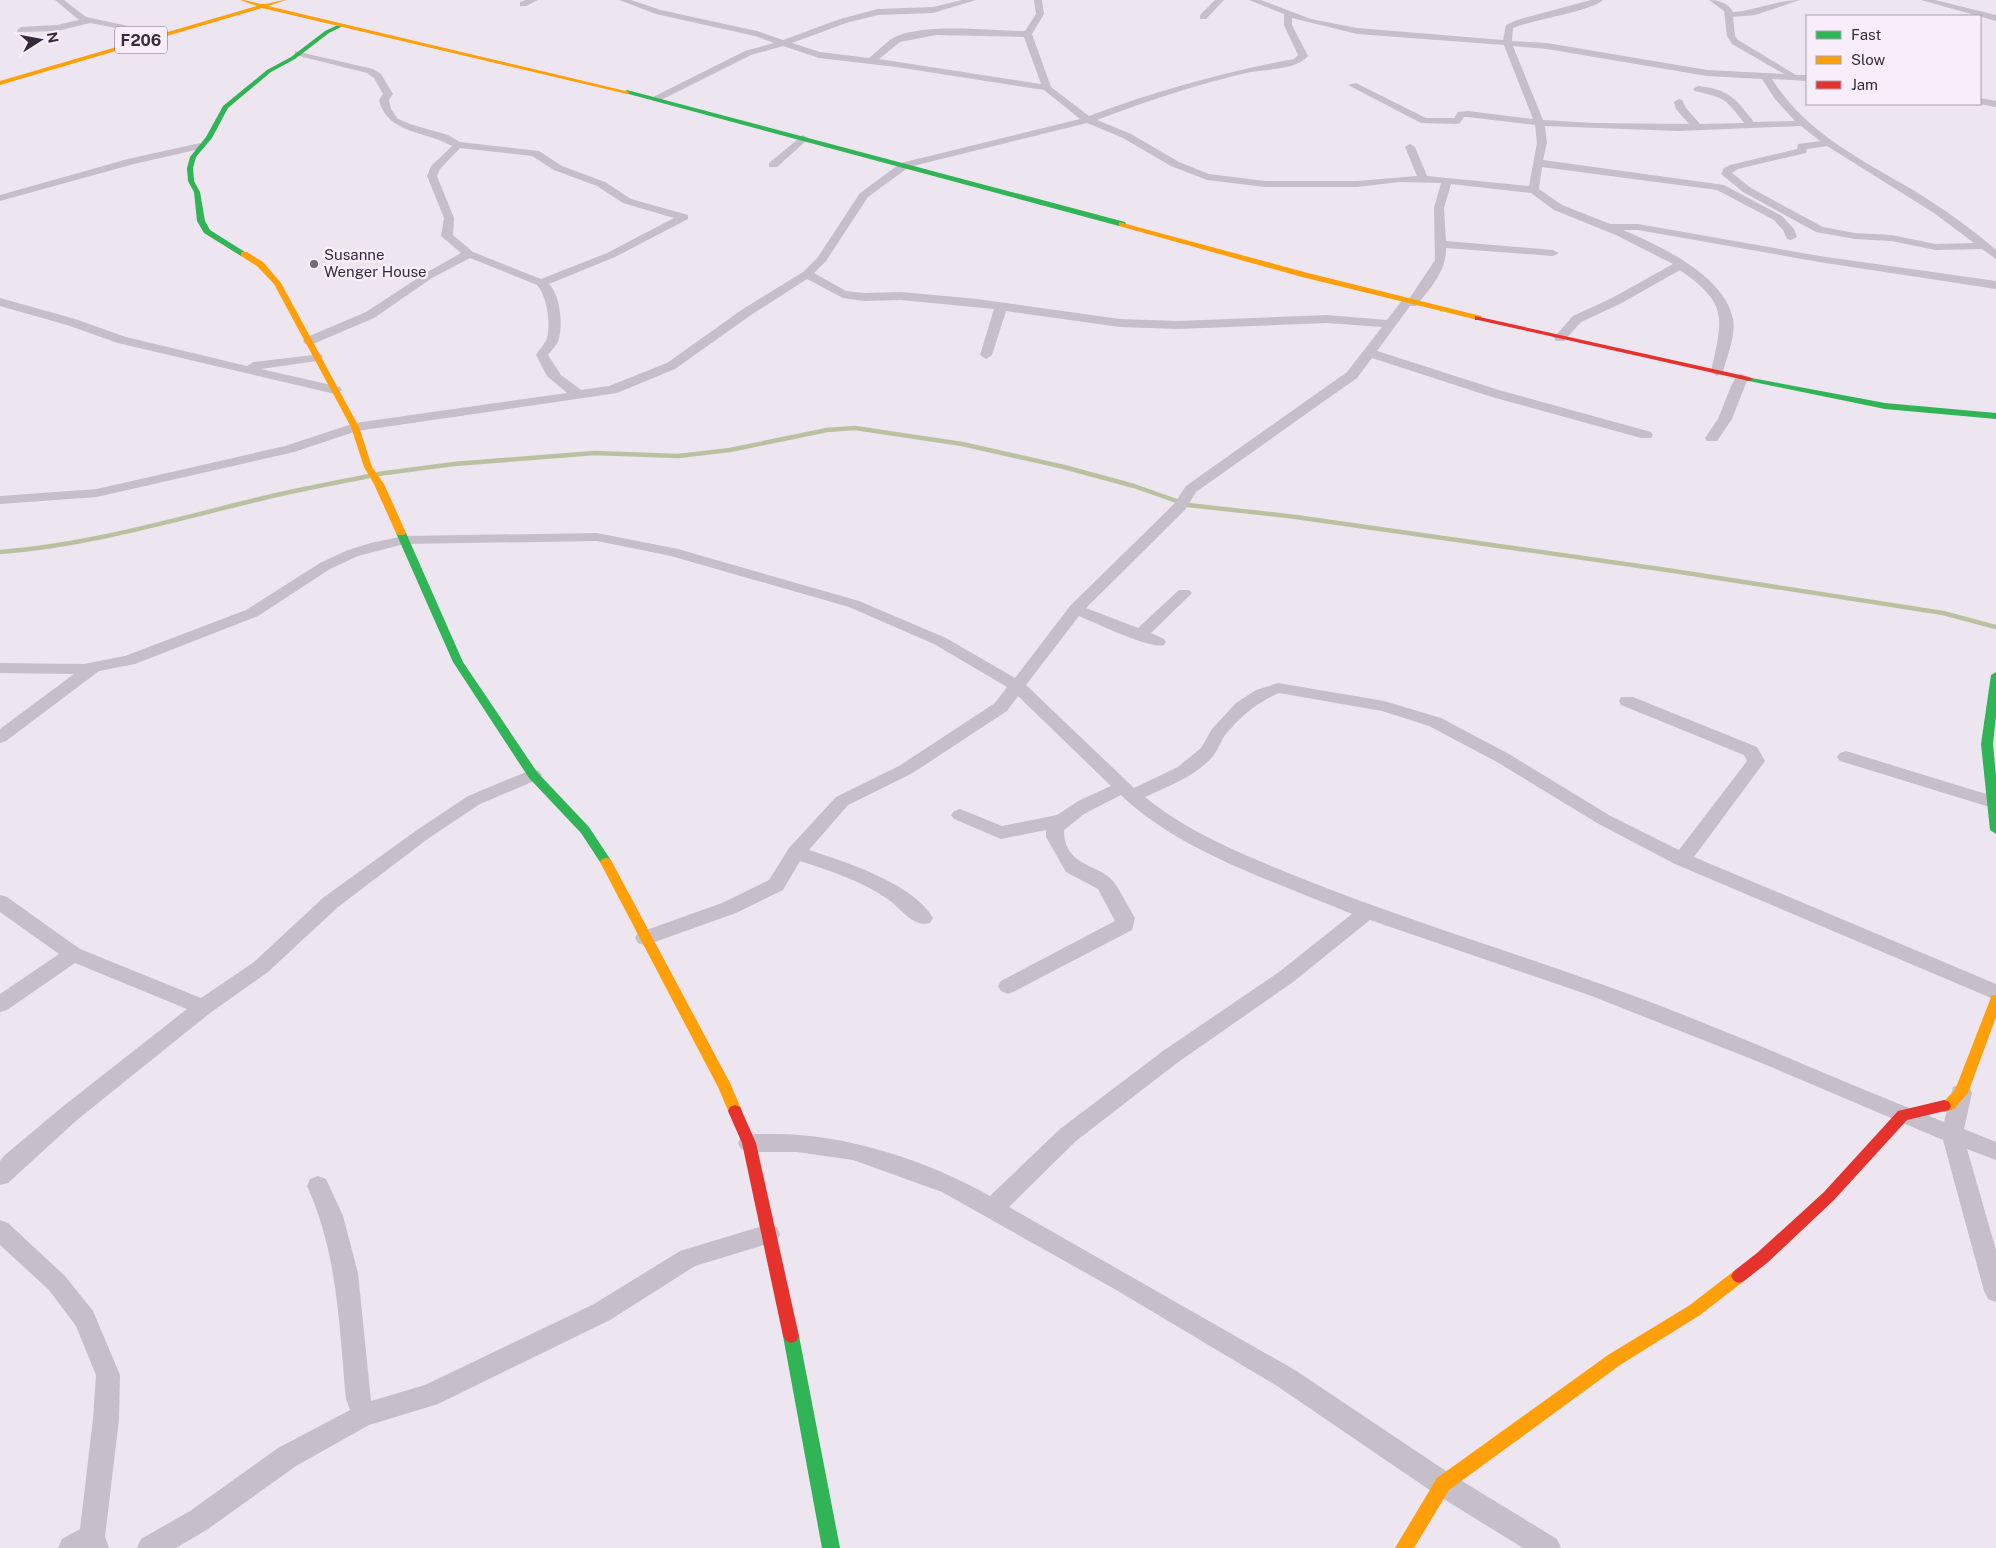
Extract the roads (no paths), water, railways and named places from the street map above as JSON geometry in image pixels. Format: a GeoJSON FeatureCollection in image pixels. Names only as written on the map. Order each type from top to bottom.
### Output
{"type":"FeatureCollection","features":[{"type":"Feature","properties":{"kind":"main road"},"geometry":{"type":"LineString","coordinates":[[243,0],[656,99],[1410,302],[1560,338],[1742,378],[1885,406],[1996,416]]}},
{"type":"Feature","properties":{"kind":"main road","name":"F206"},"geometry":{"type":"LineString","coordinates":[[0,83],[282,0]]}},
{"type":"Feature","properties":{"kind":"main road"},"geometry":{"type":"LineString","coordinates":[[342,25],[327,32],[269,71],[225,107],[209,138],[200,146],[190,168],[191,181],[197,192],[200,221],[207,230],[260,264],[271,277],[309,341],[355,427],[368,468],[379,484],[458,662],[533,775],[585,830],[616,880],[725,1086],[749,1143],[794,1349],[831,1548]]}},
{"type":"Feature","properties":{"kind":"main road"},"geometry":{"type":"LineString","coordinates":[[1996,675],[1990,708],[1987,744],[1996,830]]}},
{"type":"Feature","properties":{"kind":"main road"},"geometry":{"type":"LineString","coordinates":[[1404,1548],[1443,1484],[1614,1360],[1695,1310],[1762,1258],[1829,1196],[1903,1115],[1949,1105],[1961,1094],[1996,1000]]}},
{"type":"Feature","properties":{"kind":"street"},"geometry":{"type":"LineString","coordinates":[[59,0],[76,16],[88,21],[162,34]]}},
{"type":"Feature","properties":{"kind":"street"},"geometry":{"type":"LineString","coordinates":[[523,4],[534,0]]}},
{"type":"Feature","properties":{"kind":"street"},"geometry":{"type":"LineString","coordinates":[[623,0],[659,12],[757,34],[819,55],[1030,84],[1047,88],[1088,120],[1127,136],[1174,164],[1192,172],[1221,179],[1265,184],[1357,184],[1378,180],[1447,180],[1534,190],[1554,206],[1604,225],[1664,254],[1708,287],[1718,297],[1724,310],[1726,330],[1716,372]]}},
{"type":"Feature","properties":{"kind":"street"},"geometry":{"type":"LineString","coordinates":[[656,99],[726,63],[780,42],[800,38],[816,30],[866,14],[933,10],[972,0]]}},
{"type":"Feature","properties":{"kind":"street"},"geometry":{"type":"LineString","coordinates":[[1028,34],[1040,14],[1038,0]]}},
{"type":"Feature","properties":{"kind":"street"},"geometry":{"type":"LineString","coordinates":[[1203,17],[1220,0]]}},
{"type":"Feature","properties":{"kind":"street"},"geometry":{"type":"LineString","coordinates":[[1255,1],[1268,0]]}},
{"type":"Feature","properties":{"kind":"street"},"geometry":{"type":"LineString","coordinates":[[1534,190],[1534,178],[1542,143],[1540,124],[1507,42],[1509,27],[1519,22],[1579,8],[1599,0]]}},
{"type":"Feature","properties":{"kind":"street"},"geometry":{"type":"LineString","coordinates":[[1713,0],[1728,10],[1731,36],[1735,42],[1796,76]]}},
{"type":"Feature","properties":{"kind":"street"},"geometry":{"type":"LineString","coordinates":[[1729,15],[1752,12],[1796,0]]}},
{"type":"Feature","properties":{"kind":"street"},"geometry":{"type":"LineString","coordinates":[[1925,0],[1995,18]]}},
{"type":"Feature","properties":{"kind":"street"},"geometry":{"type":"LineString","coordinates":[[1255,1],[1288,14],[1325,25],[1376,33],[1507,42],[1584,51],[1694,72],[1806,78]]}},
{"type":"Feature","properties":{"kind":"street"},"geometry":{"type":"LineString","coordinates":[[0,500],[97,493],[289,449],[355,427],[612,390],[671,366],[746,312],[807,274],[822,259],[864,195],[905,165],[1088,120],[1143,99],[1248,70],[1297,61],[1302,56],[1288,25],[1288,14]]}},
{"type":"Feature","properties":{"kind":"street"},"geometry":{"type":"LineString","coordinates":[[1981,22],[1995,18]]}},
{"type":"Feature","properties":{"kind":"street"},"geometry":{"type":"LineString","coordinates":[[21,30],[57,28],[88,21]]}},
{"type":"Feature","properties":{"kind":"street"},"geometry":{"type":"LineString","coordinates":[[870,61],[897,40],[917,34],[936,32],[1028,34]]}},
{"type":"Feature","properties":{"kind":"street"},"geometry":{"type":"LineString","coordinates":[[1028,34],[1047,88]]}},
{"type":"Feature","properties":{"kind":"street"},"geometry":{"type":"LineString","coordinates":[[298,53],[370,71],[383,82],[388,94],[384,100],[386,109],[395,121],[406,126],[444,137],[458,145],[535,153],[558,168],[601,184],[627,201],[684,217],[611,255],[541,283]]}},
{"type":"Feature","properties":{"kind":"street"},"geometry":{"type":"LineString","coordinates":[[1766,77],[1771,87],[1804,122],[1872,172],[1935,208],[1996,256]]}},
{"type":"Feature","properties":{"kind":"street"},"geometry":{"type":"LineString","coordinates":[[1353,86],[1397,108],[1431,122],[1457,121],[1461,114],[1468,114],[1540,124],[1607,128],[1752,126],[1804,122]]}},
{"type":"Feature","properties":{"kind":"street"},"geometry":{"type":"LineString","coordinates":[[1698,89],[1714,90],[1727,95],[1752,126]]}},
{"type":"Feature","properties":{"kind":"street"},"geometry":{"type":"LineString","coordinates":[[1981,101],[1996,104]]}},
{"type":"Feature","properties":{"kind":"street"},"geometry":{"type":"LineString","coordinates":[[1679,102],[1681,109],[1696,127]]}},
{"type":"Feature","properties":{"kind":"street"},"geometry":{"type":"LineString","coordinates":[[773,165],[803,138]]}},
{"type":"Feature","properties":{"kind":"street"},"geometry":{"type":"LineString","coordinates":[[1831,143],[1802,146],[1802,151],[1734,167],[1728,170],[1726,174],[1747,190],[1820,230],[1855,236],[1891,238],[1936,248],[1985,246]]}},
{"type":"Feature","properties":{"kind":"street"},"geometry":{"type":"LineString","coordinates":[[458,145],[435,168],[432,181],[449,218],[447,236],[469,254],[541,283],[549,291],[554,319],[553,339],[542,355],[545,364],[561,383],[578,394]]}},
{"type":"Feature","properties":{"kind":"street"},"geometry":{"type":"LineString","coordinates":[[0,198],[132,161],[200,146]]}},
{"type":"Feature","properties":{"kind":"street"},"geometry":{"type":"LineString","coordinates":[[1410,148],[1418,163],[1423,180]]}},
{"type":"Feature","properties":{"kind":"street"},"geometry":{"type":"LineString","coordinates":[[1538,163],[1714,185],[1731,192],[1778,218],[1788,229],[1791,237]]}},
{"type":"Feature","properties":{"kind":"street"},"geometry":{"type":"LineString","coordinates":[[645,938],[729,908],[776,885],[796,853],[842,801],[905,770],[1001,707],[1076,608],[1180,507],[1191,490],[1352,375],[1391,324],[1427,284],[1441,260],[1442,244],[1438,224],[1439,208],[1447,180]]}},
{"type":"Feature","properties":{"kind":"street"},"geometry":{"type":"LineString","coordinates":[[1604,225],[1638,227],[1826,260],[1996,285]]}},
{"type":"Feature","properties":{"kind":"street"},"geometry":{"type":"LineString","coordinates":[[1442,244],[1553,253]]}},
{"type":"Feature","properties":{"kind":"street"},"geometry":{"type":"LineString","coordinates":[[309,341],[370,314],[428,276],[469,254]]}},
{"type":"Feature","properties":{"kind":"street"},"geometry":{"type":"LineString","coordinates":[[1560,338],[1577,319],[1616,301],[1680,265]]}},
{"type":"Feature","properties":{"kind":"street"},"geometry":{"type":"LineString","coordinates":[[807,274],[842,294],[864,297],[901,296],[1000,306],[1086,320],[1128,324],[1327,319],[1391,324]]}},
{"type":"Feature","properties":{"kind":"street"},"geometry":{"type":"LineString","coordinates":[[0,302],[71,322],[122,340],[336,390]]}},
{"type":"Feature","properties":{"kind":"street"},"geometry":{"type":"LineString","coordinates":[[986,356],[1000,306]]}},
{"type":"Feature","properties":{"kind":"street"},"geometry":{"type":"LineString","coordinates":[[1370,353],[1497,394],[1646,435]]}},
{"type":"Feature","properties":{"kind":"street"},"geometry":{"type":"LineString","coordinates":[[242,368],[317,357]]}},
{"type":"Feature","properties":{"kind":"street"},"geometry":{"type":"LineString","coordinates":[[1712,438],[1725,419],[1737,386],[1742,378]]}},
{"type":"Feature","properties":{"kind":"street"},"geometry":{"type":"LineString","coordinates":[[0,668],[84,668],[129,660],[232,622],[270,603],[325,566],[371,546],[404,540],[597,537],[674,552],[854,604],[940,640],[1017,686],[1128,792],[1179,831],[1264,870],[1367,912],[1596,990],[1771,1058],[1903,1115],[1996,1151]]}},
{"type":"Feature","properties":{"kind":"street"},"geometry":{"type":"LineString","coordinates":[[1139,636],[1184,593]]}},
{"type":"Feature","properties":{"kind":"street"},"geometry":{"type":"LineString","coordinates":[[1076,608],[1139,636],[1158,642]]}},
{"type":"Feature","properties":{"kind":"street"},"geometry":{"type":"LineString","coordinates":[[0,737],[96,666]]}},
{"type":"Feature","properties":{"kind":"street"},"geometry":{"type":"LineString","coordinates":[[1008,986],[1125,925],[1125,918],[1104,884],[1073,866],[1063,853],[1055,837],[1054,829],[1060,821],[1081,807],[1184,772],[1207,752],[1218,732],[1242,707],[1262,694],[1278,688],[1323,698],[1384,706],[1434,722],[1503,758],[1603,819],[1682,859],[1996,992]]}},
{"type":"Feature","properties":{"kind":"street"},"geometry":{"type":"LineString","coordinates":[[1627,702],[1751,752],[1756,761],[1682,859]]}},
{"type":"Feature","properties":{"kind":"street"},"geometry":{"type":"LineString","coordinates":[[1846,757],[1994,803]]}},
{"type":"Feature","properties":{"kind":"street"},"geometry":{"type":"LineString","coordinates":[[0,1176],[69,1114],[203,1007],[261,967],[331,902],[423,834],[474,800],[533,775]]}},
{"type":"Feature","properties":{"kind":"street"},"geometry":{"type":"LineString","coordinates":[[960,815],[1001,834],[1060,821]]}},
{"type":"Feature","properties":{"kind":"street"},"geometry":{"type":"LineString","coordinates":[[796,853],[862,874],[907,902],[923,918]]}},
{"type":"Feature","properties":{"kind":"street"},"geometry":{"type":"LineString","coordinates":[[0,902],[73,954],[203,1007]]}},
{"type":"Feature","properties":{"kind":"street"},"geometry":{"type":"LineString","coordinates":[[991,1208],[1068,1135],[1170,1057],[1286,977],[1367,912]]}},
{"type":"Feature","properties":{"kind":"street"},"geometry":{"type":"LineString","coordinates":[[0,1004],[73,954]]}},
{"type":"Feature","properties":{"kind":"street"},"geometry":{"type":"LineString","coordinates":[[1961,1094],[1952,1134],[1996,1291]]}},
{"type":"Feature","properties":{"kind":"street"},"geometry":{"type":"LineString","coordinates":[[749,1143],[797,1143],[853,1151],[950,1185],[1286,1378],[1443,1484],[1548,1548]]}},
{"type":"Feature","properties":{"kind":"street"},"geometry":{"type":"LineString","coordinates":[[318,1186],[332,1216],[346,1273],[358,1399],[364,1415]]}},
{"type":"Feature","properties":{"kind":"street"},"geometry":{"type":"LineString","coordinates":[[0,1230],[57,1283],[85,1319],[108,1375],[106,1419],[86,1544]]}},
{"type":"Feature","properties":{"kind":"street"},"geometry":{"type":"LineString","coordinates":[[150,1548],[199,1520],[287,1457],[364,1415],[429,1396],[602,1312],[688,1258],[769,1234]]}},
{"type":"Feature","properties":{"kind":"waterway"},"geometry":{"type":"LineString","coordinates":[[378,474],[454,464],[595,453],[678,456],[730,450],[827,430],[855,428],[962,444],[1064,467],[1134,486],[1188,505],[1296,517],[1667,570],[1943,613],[1996,627]]}},
{"type":"Feature","properties":{"kind":"waterway"},"geometry":{"type":"LineString","coordinates":[[0,552],[102,537],[281,494],[369,476]]}},
{"type":"Feature","properties":{"kind":"place","name":"Susanne Wenger House"},"geometry":{"type":"Point","coordinates":[314,264]}}]}
